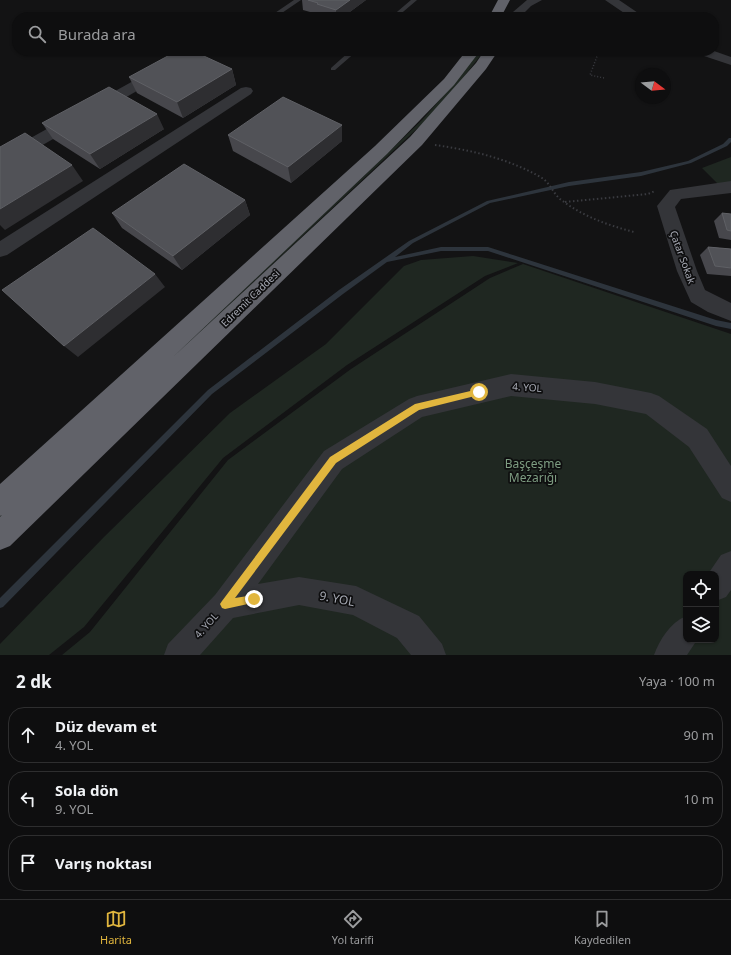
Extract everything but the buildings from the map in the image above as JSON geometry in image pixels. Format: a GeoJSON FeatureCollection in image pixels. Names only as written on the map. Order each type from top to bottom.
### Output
{"type":"FeatureCollection","features":[{"type":"Feature","properties":{"kind":"highway"},"geometry":{"type":"LineString","coordinates":[[514,12],[520,0]]}},
{"type":"Feature","properties":{"kind":"highway"},"geometry":{"type":"LineString","coordinates":[[497,12],[501,1]]}},
{"type":"Feature","properties":{"kind":"highway","name":"Edremit Caddesi"},"geometry":{"type":"LineString","coordinates":[[0,502],[381,150],[449,82],[469,56]]}},
{"type":"Feature","properties":{"kind":"highway","name":"Edremit Caddesi"},"geometry":{"type":"LineString","coordinates":[[0,536],[416,141],[482,66],[488,56]]}},
{"type":"Feature","properties":{"kind":"street"},"geometry":{"type":"LineString","coordinates":[[518,12],[527,4],[536,0]]}},
{"type":"Feature","properties":{"kind":"street"},"geometry":{"type":"LineString","coordinates":[[611,0],[631,12]]}},
{"type":"Feature","properties":{"kind":"street"},"geometry":{"type":"LineString","coordinates":[[616,0],[633,12]]}},
{"type":"Feature","properties":{"kind":"street"},"geometry":{"type":"LineString","coordinates":[[717,56],[731,61]]}},
{"type":"Feature","properties":{"kind":"street"},"geometry":{"type":"LineString","coordinates":[[0,162],[170,67]]}},
{"type":"Feature","properties":{"kind":"street"},"geometry":{"type":"LineString","coordinates":[[0,250],[246,91]]}},
{"type":"Feature","properties":{"kind":"street"},"geometry":{"type":"LineString","coordinates":[[661,198],[676,194],[731,187]]}},
{"type":"Feature","properties":{"kind":"street","name":"Çatar Sokak"},"geometry":{"type":"LineString","coordinates":[[661,198],[687,271],[698,296],[715,306],[731,312]]}},
{"type":"Feature","properties":{"kind":"street","name":"4. YOL"},"geometry":{"type":"LineString","coordinates":[[179,655],[225,604],[333,460],[417,407],[510,385],[594,393],[651,404],[698,438],[731,489]]}},
{"type":"Feature","properties":{"kind":"street"},"geometry":{"type":"LineString","coordinates":[[719,583],[731,566]]}},
{"type":"Feature","properties":{"kind":"street","name":"9. YOL"},"geometry":{"type":"LineString","coordinates":[[225,604],[299,591],[356,601],[408,626],[431,655]]}},
{"type":"Feature","properties":{"kind":"street"},"geometry":{"type":"LineString","coordinates":[[669,655],[683,635]]}},
{"type":"Feature","properties":{"kind":"lane"},"geometry":{"type":"LineString","coordinates":[[280,12],[298,0]]}},
{"type":"Feature","properties":{"kind":"lane"},"geometry":{"type":"LineString","coordinates":[[400,12],[414,0]]}},
{"type":"Feature","properties":{"kind":"lane"},"geometry":{"type":"LineString","coordinates":[[333,68],[348,56]]}},
{"type":"Feature","properties":{"kind":"path"},"geometry":{"type":"LineString","coordinates":[[597,56],[590,75],[604,78]]}},
{"type":"Feature","properties":{"kind":"path"},"geometry":{"type":"LineString","coordinates":[[429,145],[456,148],[484,155],[514,166],[545,180],[558,198],[573,208],[607,224],[634,232]]}},
{"type":"Feature","properties":{"kind":"path"},"geometry":{"type":"LineString","coordinates":[[564,202],[648,194],[661,198]]}},
{"type":"Feature","properties":{"kind":"green space"},"geometry":{"type":"Polygon","coordinates":[[[475,56],[480,56],[455,88],[424,122],[0,520],[0,516],[362,178],[422,120],[451,87],[475,56]]]}},
{"type":"Feature","properties":{"kind":"green space"},"geometry":{"type":"Polygon","coordinates":[[[731,157],[731,183],[718,184],[702,168],[731,157]]]}},
{"type":"Feature","properties":{"kind":"green space"},"geometry":{"type":"Polygon","coordinates":[[[473,256],[518,263],[485,276],[347,365],[223,458],[84,627],[49,655],[0,655],[0,644],[104,537],[230,413],[326,344],[404,266],[421,260],[473,256]]]}},
{"type":"Feature","properties":{"kind":"green space","name":"Başçeşme Mezarığı"},"geometry":{"type":"Polygon","coordinates":[[[523,264],[731,334],[731,655],[62,655],[90,632],[228,460],[351,369],[490,278],[523,264]]]}},
{"type":"Feature","properties":{"kind":"waterway"},"geometry":{"type":"LineString","coordinates":[[0,604],[210,392],[341,292],[411,242],[489,202],[569,184],[641,174],[689,162],[725,145],[731,139]]}},
{"type":"Feature","properties":{"kind":"waterway"},"geometry":{"type":"LineString","coordinates":[[388,260],[441,249],[488,249],[716,323],[731,326]]}},
{"type":"Feature","properties":{"kind":"route"},"geometry":{"type":"LineString","coordinates":[[254,599],[225,604],[333,460],[417,407],[479,392]]}}]}
